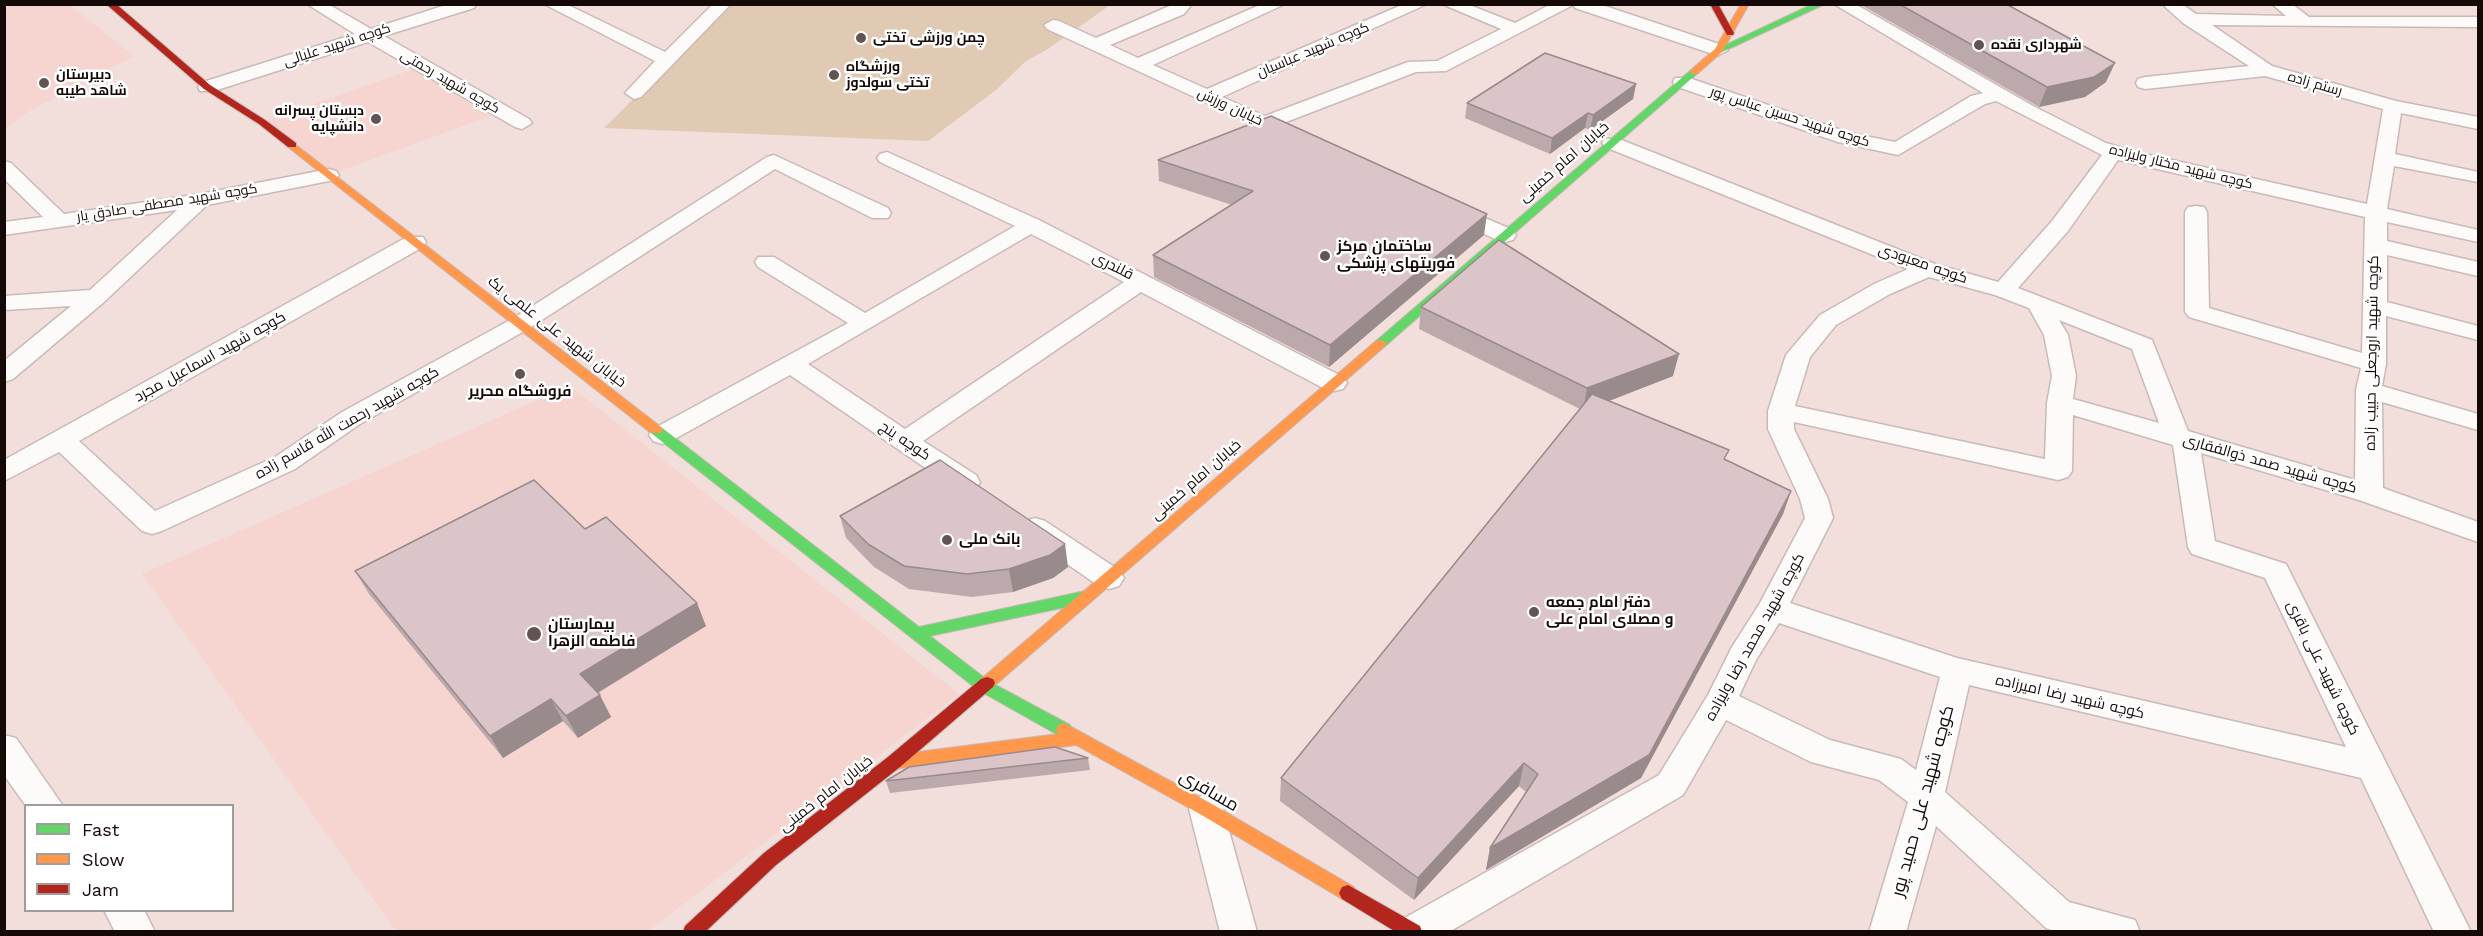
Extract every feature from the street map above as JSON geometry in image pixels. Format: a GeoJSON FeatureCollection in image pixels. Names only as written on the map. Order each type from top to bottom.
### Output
{"type":"FeatureCollection","features":[{"type":"Feature","properties":{"kind":"main road","name":"خیابان شهید علی علمی یک"},"geometry":{"type":"LineString","coordinates":[[110,4],[207,87],[262,122],[984,686]]}},
{"type":"Feature","properties":{"kind":"main road"},"geometry":{"type":"LineString","coordinates":[[1714,4],[1730,33]]}},
{"type":"Feature","properties":{"kind":"main road"},"geometry":{"type":"LineString","coordinates":[[1719,50],[1745,4]]}},
{"type":"Feature","properties":{"kind":"main road"},"geometry":{"type":"LineString","coordinates":[[1719,50],[1821,4]]}},
{"type":"Feature","properties":{"kind":"main road","name":"خیابان امام خمینی"},"geometry":{"type":"LineString","coordinates":[[693,932],[770,859],[894,762],[984,686],[1719,50]]}},
{"type":"Feature","properties":{"kind":"main road"},"geometry":{"type":"LineString","coordinates":[[916,633],[1087,597]]}},
{"type":"Feature","properties":{"kind":"main road","name":"مسافری"},"geometry":{"type":"LineString","coordinates":[[984,686],[1206,809],[1413,932]]}},
{"type":"Feature","properties":{"kind":"main road"},"geometry":{"type":"LineString","coordinates":[[894,762],[1078,738]]}},
{"type":"Feature","properties":{"kind":"street","name":"کوچه شهید علیالی"},"geometry":{"type":"LineString","coordinates":[[207,87],[468,4]]}},
{"type":"Feature","properties":{"kind":"street"},"geometry":{"type":"LineString","coordinates":[[552,4],[667,60]]}},
{"type":"Feature","properties":{"kind":"street"},"geometry":{"type":"LineString","coordinates":[[634,93],[723,4]]}},
{"type":"Feature","properties":{"kind":"street"},"geometry":{"type":"LineString","coordinates":[[1096,45],[1137,25],[1178,10],[1184,4]]}},
{"type":"Feature","properties":{"kind":"street"},"geometry":{"type":"LineString","coordinates":[[1139,64],[1277,4]]}},
{"type":"Feature","properties":{"kind":"street","name":"کوچه شهید عباسیان"},"geometry":{"type":"LineString","coordinates":[[1208,96],[1419,4]]}},
{"type":"Feature","properties":{"kind":"street"},"geometry":{"type":"LineString","coordinates":[[1450,4],[1516,29]]}},
{"type":"Feature","properties":{"kind":"street"},"geometry":{"type":"LineString","coordinates":[[1265,123],[1414,66],[1440,67],[1565,4]]}},
{"type":"Feature","properties":{"kind":"street"},"geometry":{"type":"LineString","coordinates":[[1581,4],[1719,50]]}},
{"type":"Feature","properties":{"kind":"street","name":"کوچه شهید مختار ولیزاده"},"geometry":{"type":"LineString","coordinates":[[1842,4],[2000,94],[2114,152],[2478,236]]}},
{"type":"Feature","properties":{"kind":"street","name":"رستم زاده"},"geometry":{"type":"LineString","coordinates":[[2170,4],[2189,20],[2266,70],[2393,106],[2478,123]]}},
{"type":"Feature","properties":{"kind":"street"},"geometry":{"type":"LineString","coordinates":[[2280,4],[2305,22]]}},
{"type":"Feature","properties":{"kind":"street","name":"کوچه شهید رحمتی"},"geometry":{"type":"LineString","coordinates":[[329,7],[368,35],[522,123]]}},
{"type":"Feature","properties":{"kind":"street"},"geometry":{"type":"LineString","coordinates":[[2189,20],[2478,22]]}},
{"type":"Feature","properties":{"kind":"street","name":"خیابان ورزش"},"geometry":{"type":"LineString","coordinates":[[1053,25],[1307,142]]}},
{"type":"Feature","properties":{"kind":"street"},"geometry":{"type":"LineString","coordinates":[[2145,83],[2266,70]]}},
{"type":"Feature","properties":{"kind":"street","name":"کوچه شهید حسین عباس پور"},"geometry":{"type":"LineString","coordinates":[[1682,82],[1845,138],[1898,149],[1978,99],[2000,94]]}},
{"type":"Feature","properties":{"kind":"street","name":"کوچه شهید اروجعلی حبیب زاده"},"geometry":{"type":"LineString","coordinates":[[2369,493],[2369,390],[2374,364],[2374,245],[2376,214],[2393,106]]}},
{"type":"Feature","properties":{"kind":"street","name":"کوچه معبودی"},"geometry":{"type":"LineString","coordinates":[[1612,143],[1927,269],[2003,290],[2143,345],[2181,438]]}},
{"type":"Feature","properties":{"kind":"street"},"geometry":{"type":"LineString","coordinates":[[2003,290],[2060,226],[2114,152]]}},
{"type":"Feature","properties":{"kind":"street","name":"قلندری"},"geometry":{"type":"LineString","coordinates":[[887,158],[1031,225],[1334,383]]}},
{"type":"Feature","properties":{"kind":"street"},"geometry":{"type":"LineString","coordinates":[[2384,158],[2474,177]]}},
{"type":"Feature","properties":{"kind":"street"},"geometry":{"type":"LineString","coordinates":[[520,324],[774,160],[880,213]]}},
{"type":"Feature","properties":{"kind":"street"},"geometry":{"type":"LineString","coordinates":[[4,167],[59,220]]}},
{"type":"Feature","properties":{"kind":"street","name":"کوچه شهید مصطفی صادق یار"},"geometry":{"type":"LineString","coordinates":[[4,229],[200,200],[329,175]]}},
{"type":"Feature","properties":{"kind":"street"},"geometry":{"type":"LineString","coordinates":[[4,374],[96,297],[200,200]]}},
{"type":"Feature","properties":{"kind":"street"},"geometry":{"type":"LineString","coordinates":[[1432,201],[1505,235]]}},
{"type":"Feature","properties":{"kind":"street"},"geometry":{"type":"LineString","coordinates":[[2196,212],[2197,312],[2374,364]]}},
{"type":"Feature","properties":{"kind":"street"},"geometry":{"type":"LineString","coordinates":[[662,435],[865,323],[1031,225]]}},
{"type":"Feature","properties":{"kind":"street","name":"کوچه شهید اسماعیل مجرد"},"geometry":{"type":"LineString","coordinates":[[4,472],[415,242]]}},
{"type":"Feature","properties":{"kind":"street"},"geometry":{"type":"LineString","coordinates":[[2374,245],[2478,269]]}},
{"type":"Feature","properties":{"kind":"street"},"geometry":{"type":"LineString","coordinates":[[766,262],[865,323]]}},
{"type":"Feature","properties":{"kind":"street","name":"کوچه شهید محمد رضا ولیزاده"},"geometry":{"type":"LineString","coordinates":[[1413,932],[1671,785],[1720,702],[1743,655],[1772,609],[1819,518],[1814,499],[1781,429],[1781,411],[1798,355],[1828,320],[1882,289],[1927,269]]}},
{"type":"Feature","properties":{"kind":"street"},"geometry":{"type":"LineString","coordinates":[[904,441],[1142,281]]}},
{"type":"Feature","properties":{"kind":"street"},"geometry":{"type":"LineString","coordinates":[[4,303],[96,297]]}},
{"type":"Feature","properties":{"kind":"street"},"geometry":{"type":"LineString","coordinates":[[1781,411],[2058,471],[2060,404],[2064,376],[2056,335],[2038,304]]}},
{"type":"Feature","properties":{"kind":"street"},"geometry":{"type":"LineString","coordinates":[[2374,306],[2478,333]]}},
{"type":"Feature","properties":{"kind":"street","name":"کوچه شهید رحمت الله قاسم زاده"},"geometry":{"type":"LineString","coordinates":[[62,440],[152,524],[285,462],[351,418],[520,324]]}},
{"type":"Feature","properties":{"kind":"street","name":"کوچه پنج"},"geometry":{"type":"LineString","coordinates":[[791,364],[982,493]]}},
{"type":"Feature","properties":{"kind":"street"},"geometry":{"type":"LineString","coordinates":[[2369,390],[2478,422]]}},
{"type":"Feature","properties":{"kind":"street","name":"کوچه شهید صمد ذوالفقاری"},"geometry":{"type":"LineString","coordinates":[[2060,404],[2369,493],[2478,532]]}},
{"type":"Feature","properties":{"kind":"street","name":"کوچه شهید علی باقری"},"geometry":{"type":"LineString","coordinates":[[2181,438],[2202,547],[2276,571],[2453,932]]}},
{"type":"Feature","properties":{"kind":"street"},"geometry":{"type":"LineString","coordinates":[[1012,513],[1109,578]]}},
{"type":"Feature","properties":{"kind":"street","name":"کوچه شهید رضا امیرزاده"},"geometry":{"type":"LineString","coordinates":[[1772,609],[1957,670],[2372,767]]}},
{"type":"Feature","properties":{"kind":"street","name":"کوچه شهید علی حمید پور"},"geometry":{"type":"LineString","coordinates":[[1887,932],[1927,797],[1957,670]]}},
{"type":"Feature","properties":{"kind":"street"},"geometry":{"type":"LineString","coordinates":[[1720,702],[1823,752],[1888,769],[1927,797],[2058,924],[2122,932]]}},
{"type":"Feature","properties":{"kind":"street"},"geometry":{"type":"LineString","coordinates":[[4,748],[45,804]]}},
{"type":"Feature","properties":{"kind":"street"},"geometry":{"type":"LineString","coordinates":[[1206,809],[1239,932]]}},
{"type":"Feature","properties":{"kind":"street"},"geometry":{"type":"LineString","coordinates":[[123,912],[137,932]]}},
{"type":"Feature","properties":{"kind":"shaded area","name":"دبیرستان شاهد طیبه"},"geometry":{"type":"Polygon","coordinates":[[[5,5],[71,6],[134,56],[31,110],[5,129],[5,5]]]}},
{"type":"Feature","properties":{"kind":"shaded area","name":"ورزشگاه تختی سولدوز"},"geometry":{"type":"Polygon","coordinates":[[[728,5],[1110,5],[1048,49],[1026,61],[996,90],[928,141],[604,128],[728,5]]]}},
{"type":"Feature","properties":{"kind":"shaded area","name":"دبستان پسرانه دانشپایه"},"geometry":{"type":"Polygon","coordinates":[[[414,69],[490,116],[329,175],[262,122],[414,69]]]}},
{"type":"Feature","properties":{"kind":"shaded area","name":"بیمارستان فاطمه الزهرا"},"geometry":{"type":"Polygon","coordinates":[[[570,386],[959,694],[648,931],[396,931],[142,574],[570,386]]]}},
{"type":"Feature","properties":{"kind":"building"},"geometry":{"type":"Polygon","coordinates":[[[1899,4],[2006,4],[2115,63],[2094,77],[2047,87],[1899,4]]]}},
{"type":"Feature","properties":{"kind":"building"},"geometry":{"type":"Polygon","coordinates":[[[1545,53],[1636,84],[1593,115],[1588,113],[1552,138],[1467,103],[1545,53]]]}},
{"type":"Feature","properties":{"kind":"building","name":"ساختمان مرکز فوریتهای پزشکی"},"geometry":{"type":"Polygon","coordinates":[[[1271,116],[1487,214],[1330,345],[1153,255],[1253,191],[1158,160],[1271,116]]]}},
{"type":"Feature","properties":{"kind":"building"},"geometry":{"type":"Polygon","coordinates":[[[1499,240],[1679,354],[1587,388],[1421,307],[1499,240]]]}},
{"type":"Feature","properties":{"kind":"building","name":"دفتر امام جمعه و مصلای امام علی"},"geometry":{"type":"Polygon","coordinates":[[[1592,394],[1729,450],[1724,459],[1791,491],[1649,755],[1490,848],[1538,774],[1524,763],[1418,878],[1281,778],[1592,394]]]}},
{"type":"Feature","properties":{"kind":"building","name":"بانک ملی"},"geometry":{"type":"Polygon","coordinates":[[[940,460],[1065,544],[1050,555],[1009,569],[967,574],[904,566],[868,544],[840,516],[940,460]]]}},
{"type":"Feature","properties":{"kind":"building"},"geometry":{"type":"Polygon","coordinates":[[[534,480],[585,529],[606,517],[697,603],[580,674],[600,695],[566,716],[551,699],[490,736],[355,571],[534,480]]]}},
{"type":"Feature","properties":{"kind":"building"},"geometry":{"type":"Polygon","coordinates":[[[1055,747],[1088,758],[886,781],[909,767],[1055,747]]]}},
{"type":"Feature","properties":{"kind":"traffic: fast"},"geometry":{"type":"LineString","coordinates":[[1719,50],[1821,4]]}},
{"type":"Feature","properties":{"kind":"traffic: fast"},"geometry":{"type":"LineString","coordinates":[[1380,344],[1694,72]]}},
{"type":"Feature","properties":{"kind":"traffic: fast"},"geometry":{"type":"LineString","coordinates":[[656,430],[984,686],[1064,730]]}},
{"type":"Feature","properties":{"kind":"traffic: fast"},"geometry":{"type":"LineString","coordinates":[[916,633],[1085,597]]}},
{"type":"Feature","properties":{"kind":"traffic: slow"},"geometry":{"type":"LineString","coordinates":[[1694,72],[1719,50],[1745,4]]}},
{"type":"Feature","properties":{"kind":"traffic: slow"},"geometry":{"type":"LineString","coordinates":[[292,145],[656,430]]}},
{"type":"Feature","properties":{"kind":"traffic: slow"},"geometry":{"type":"LineString","coordinates":[[987,683],[1380,344]]}},
{"type":"Feature","properties":{"kind":"traffic: slow"},"geometry":{"type":"LineString","coordinates":[[1064,730],[1206,809],[1348,893]]}},
{"type":"Feature","properties":{"kind":"traffic: slow"},"geometry":{"type":"LineString","coordinates":[[894,762],[1078,738]]}},
{"type":"Feature","properties":{"kind":"traffic: jam"},"geometry":{"type":"LineString","coordinates":[[110,4],[207,87],[262,122],[292,145]]}},
{"type":"Feature","properties":{"kind":"traffic: jam"},"geometry":{"type":"LineString","coordinates":[[1714,4],[1730,33]]}},
{"type":"Feature","properties":{"kind":"traffic: jam"},"geometry":{"type":"LineString","coordinates":[[692,932],[770,859],[894,762],[987,683]]}},
{"type":"Feature","properties":{"kind":"traffic: jam"},"geometry":{"type":"LineString","coordinates":[[1348,893],[1413,932]]}},
{"type":"Feature","properties":{"kind":"place","name":"چمن ورزشی تختی"},"geometry":{"type":"Point","coordinates":[861,38]}},
{"type":"Feature","properties":{"kind":"place","name":"شهرداری نقده"},"geometry":{"type":"Point","coordinates":[1979,45]}},
{"type":"Feature","properties":{"kind":"place","name":"ورزشگاه تختی سولدوز"},"geometry":{"type":"Point","coordinates":[834,75]}},
{"type":"Feature","properties":{"kind":"place","name":"دبیرستان شاهد طیبه"},"geometry":{"type":"Point","coordinates":[44,83]}},
{"type":"Feature","properties":{"kind":"place","name":"دبستان پسرانه دانشپایه"},"geometry":{"type":"Point","coordinates":[376,119]}},
{"type":"Feature","properties":{"kind":"place","name":"ساختمان مرکز فوریتهای پزشکی"},"geometry":{"type":"Point","coordinates":[1325,256]}},
{"type":"Feature","properties":{"kind":"place","name":"فروشگاه محریر"},"geometry":{"type":"Point","coordinates":[520,374]}},
{"type":"Feature","properties":{"kind":"place","name":"بانک ملی"},"geometry":{"type":"Point","coordinates":[947,540]}},
{"type":"Feature","properties":{"kind":"place","name":"دفتر امام جمعه و مصلای امام علی"},"geometry":{"type":"Point","coordinates":[1534,612]}},
{"type":"Feature","properties":{"kind":"place","name":"بیمارستان فاطمه الزهرا"},"geometry":{"type":"Point","coordinates":[534,634]}}]}
